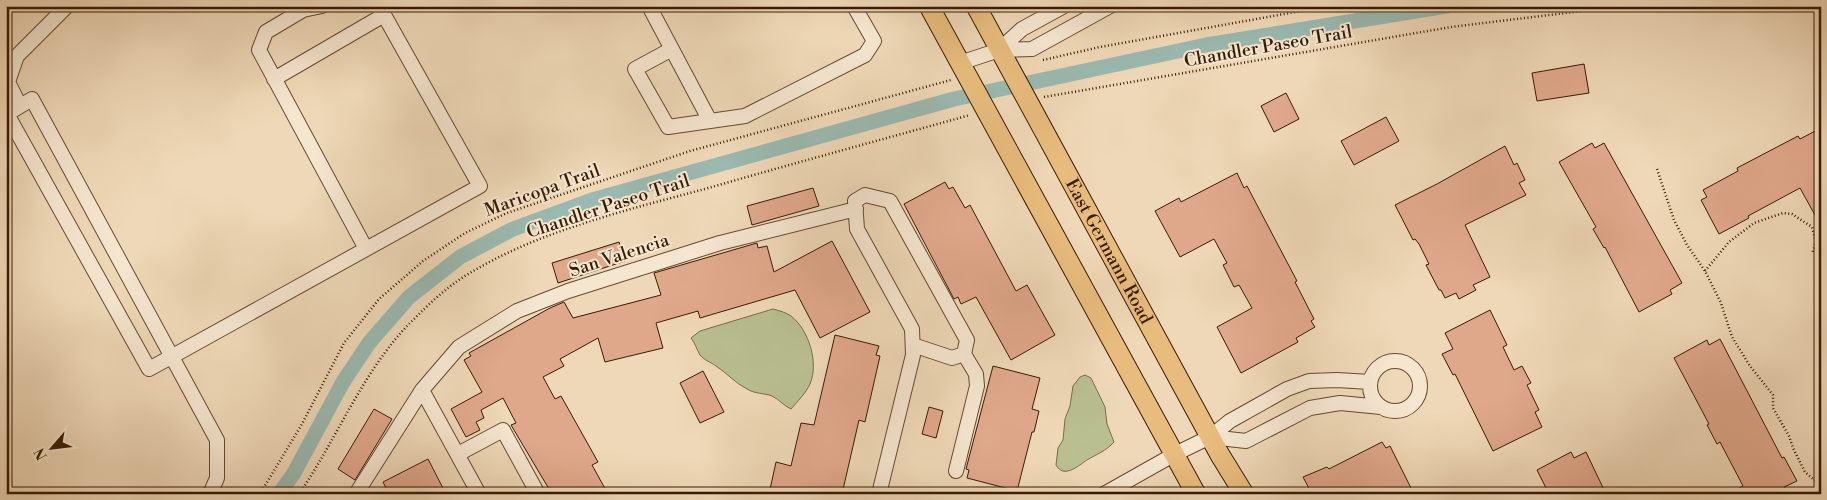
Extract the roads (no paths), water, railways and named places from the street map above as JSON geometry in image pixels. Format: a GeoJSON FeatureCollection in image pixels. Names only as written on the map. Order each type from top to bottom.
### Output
{"type":"FeatureCollection","features":[{"type":"Feature","properties":{"kind":"main road"},"geometry":{"type":"LineString","coordinates":[[929,6],[979,112],[1196,494]]}},
{"type":"Feature","properties":{"kind":"main road","name":"East Germann Road"},"geometry":{"type":"LineString","coordinates":[[976,6],[1009,68],[1031,97],[1210,437],[1244,494]]}},
{"type":"Feature","properties":{"kind":"street"},"geometry":{"type":"LineString","coordinates":[[20,106],[8,82],[17,56],[67,6]]}},
{"type":"Feature","properties":{"kind":"street"},"geometry":{"type":"LineString","coordinates":[[322,6],[303,8],[266,32],[259,50],[366,249]]}},
{"type":"Feature","properties":{"kind":"street"},"geometry":{"type":"LineString","coordinates":[[649,6],[710,121]]}},
{"type":"Feature","properties":{"kind":"street"},"geometry":{"type":"LineString","coordinates":[[672,49],[635,69],[668,127],[745,116],[866,55],[874,41],[854,6]]}},
{"type":"Feature","properties":{"kind":"street"},"geometry":{"type":"LineString","coordinates":[[961,73],[999,50],[1022,29],[1064,6]]}},
{"type":"Feature","properties":{"kind":"street"},"geometry":{"type":"LineString","coordinates":[[999,50],[1032,49],[1110,6]]}},
{"type":"Feature","properties":{"kind":"street"},"geometry":{"type":"LineString","coordinates":[[210,494],[217,478],[217,440],[172,357],[32,99],[7,114],[149,369],[172,357],[480,186],[382,10],[274,79]]}},
{"type":"Feature","properties":{"kind":"street","name":"San Valencia"},"geometry":{"type":"LineString","coordinates":[[356,494],[422,390],[459,347],[517,311],[568,291],[720,243],[856,209],[855,201],[865,195],[890,201],[967,340],[964,354]]}},
{"type":"Feature","properties":{"kind":"street"},"geometry":{"type":"LineString","coordinates":[[856,209],[858,229],[912,329],[913,355],[880,494]]}},
{"type":"Feature","properties":{"kind":"street"},"geometry":{"type":"LineString","coordinates":[[913,345],[952,358],[964,354],[976,374],[977,386],[956,471]]}},
{"type":"Feature","properties":{"kind":"street"},"geometry":{"type":"LineString","coordinates":[[1210,437],[1246,441],[1310,408],[1340,403],[1365,407],[1381,407],[1394,412],[1408,408],[1415,403],[1421,387],[1420,378],[1416,370],[1409,364],[1393,360],[1384,363],[1372,374],[1370,382],[1372,396],[1381,407]]}},
{"type":"Feature","properties":{"kind":"street"},"geometry":{"type":"LineString","coordinates":[[1104,494],[1174,454],[1210,437],[1230,421],[1287,389],[1309,381],[1370,382]]}},
{"type":"Feature","properties":{"kind":"street"},"geometry":{"type":"LineString","coordinates":[[422,390],[479,494]]}},
{"type":"Feature","properties":{"kind":"street"},"geometry":{"type":"LineString","coordinates":[[458,454],[503,430],[538,494]]}},
{"type":"Feature","properties":{"kind":"waterway"},"geometry":{"type":"LineString","coordinates":[[279,494],[294,473],[343,382],[369,343],[409,297],[460,257],[513,229],[592,200],[954,99],[1206,45],[1447,6]]}}]}
